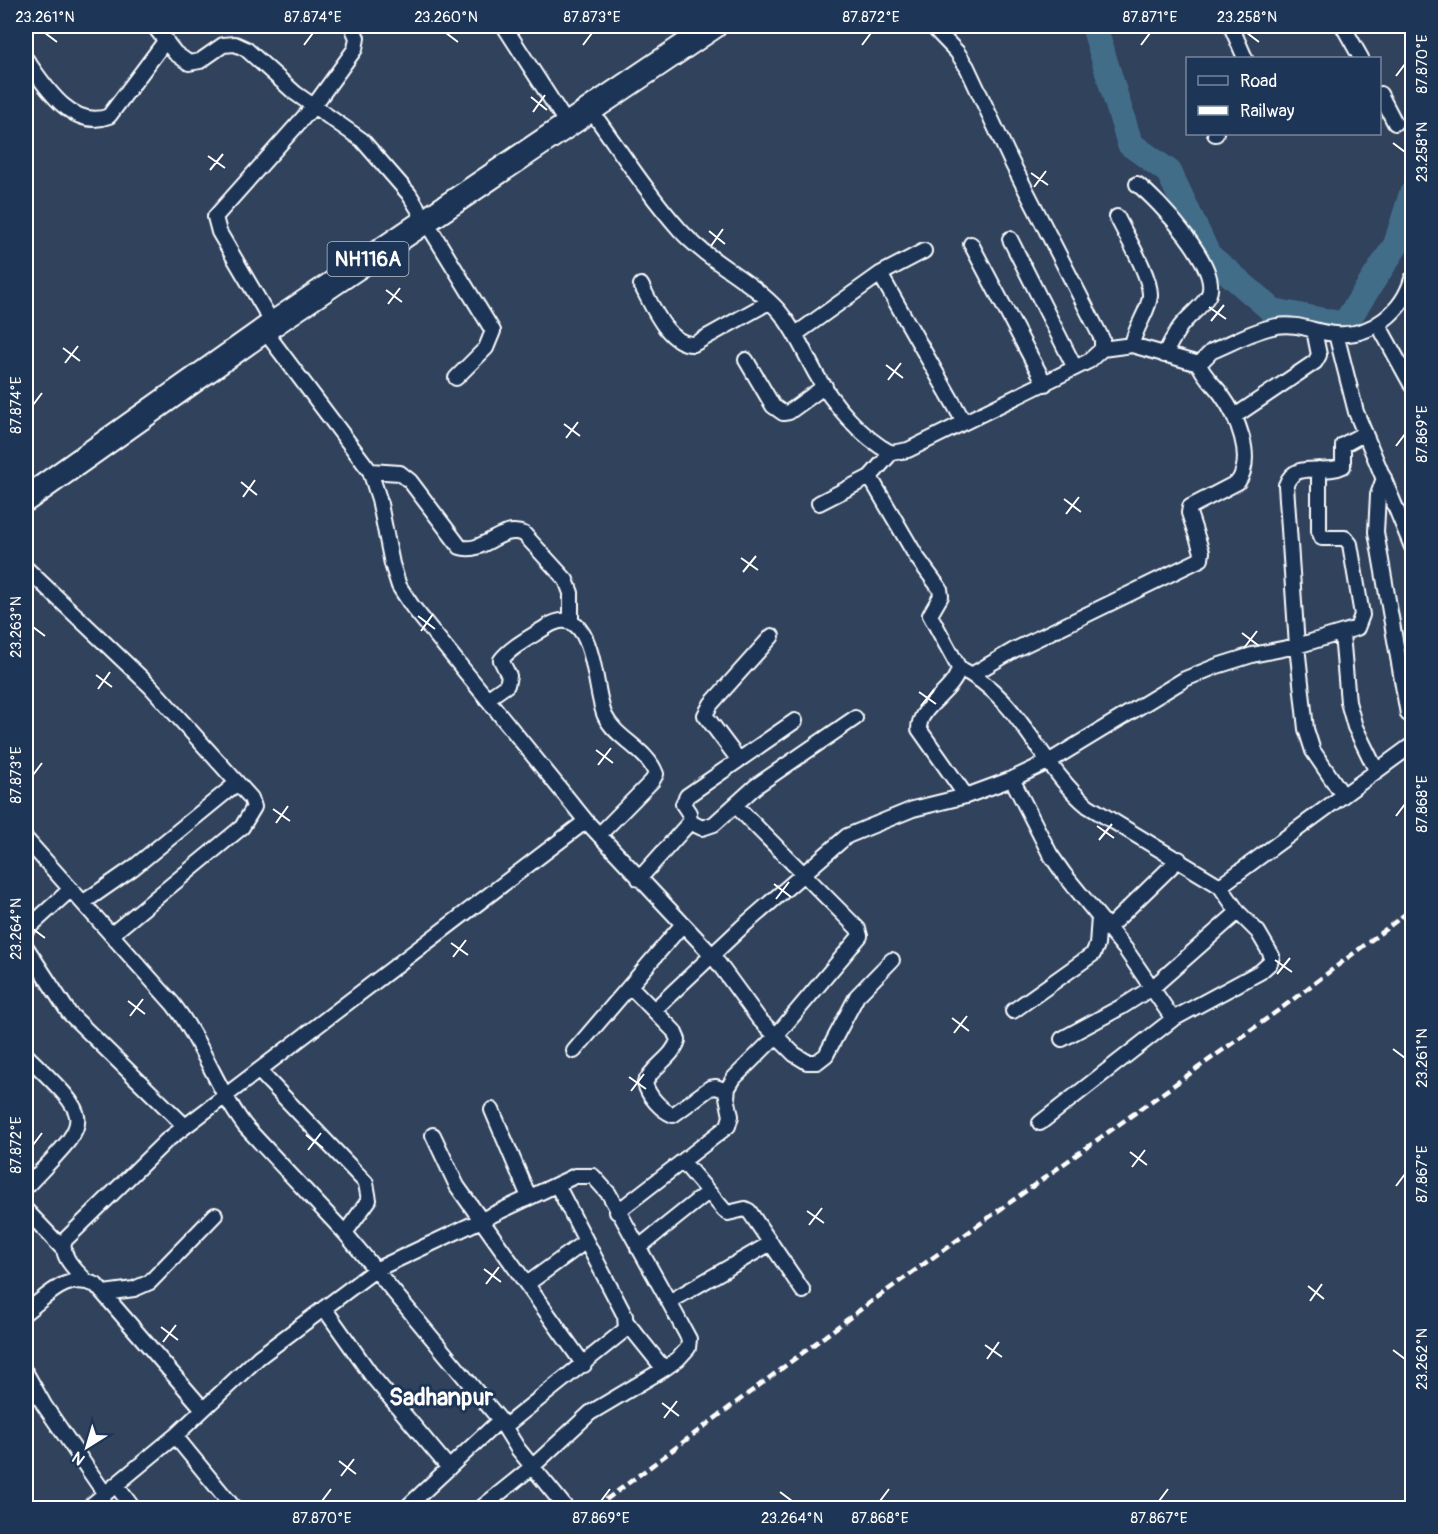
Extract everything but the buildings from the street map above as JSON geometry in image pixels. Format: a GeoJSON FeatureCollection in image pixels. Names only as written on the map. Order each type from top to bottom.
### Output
{"type":"FeatureCollection","features":[{"type":"Feature","properties":{"kind":"highway","name":"NH116A"},"geometry":{"type":"LineString","coordinates":[[26,499],[268,327],[713,26]]}},
{"type":"Feature","properties":{"kind":"street"},"geometry":{"type":"LineString","coordinates":[[154,26],[175,53],[189,63],[200,61],[223,45],[235,44],[246,50],[313,107],[362,140],[409,194],[493,331],[486,348],[456,378]]}},
{"type":"Feature","properties":{"kind":"street"},"geometry":{"type":"LineString","coordinates":[[352,26],[357,38],[355,50],[313,107],[215,217],[219,232],[268,327],[370,471],[399,586],[586,821],[712,956],[775,1037],[807,1062],[817,1062],[826,1055],[857,996],[892,960]]}},
{"type":"Feature","properties":{"kind":"street"},"geometry":{"type":"LineString","coordinates":[[504,26],[567,124]]}},
{"type":"Feature","properties":{"kind":"street"},"geometry":{"type":"LineString","coordinates":[[819,503],[870,477],[891,453],[908,450],[1045,384],[1096,357],[1102,349],[1102,339],[1011,161],[967,67],[957,52],[932,26]]}},
{"type":"Feature","properties":{"kind":"street"},"geometry":{"type":"LineString","coordinates":[[1231,26],[1245,57]]}},
{"type":"Feature","properties":{"kind":"street"},"geometry":{"type":"LineString","coordinates":[[1343,26],[1360,57]]}},
{"type":"Feature","properties":{"kind":"street"},"geometry":{"type":"LineString","coordinates":[[26,59],[61,103],[81,118],[97,120],[109,116],[166,40]]}},
{"type":"Feature","properties":{"kind":"street"},"geometry":{"type":"LineString","coordinates":[[1381,96],[1395,123]]}},
{"type":"Feature","properties":{"kind":"street"},"geometry":{"type":"LineString","coordinates":[[590,109],[680,230],[700,250],[756,289],[769,302],[796,334],[837,404],[875,444],[891,453]]}},
{"type":"Feature","properties":{"kind":"street"},"geometry":{"type":"LineString","coordinates":[[1137,184],[1173,219],[1209,274],[1212,285],[1208,296],[1180,327],[1164,355]]}},
{"type":"Feature","properties":{"kind":"street"},"geometry":{"type":"LineString","coordinates":[[1118,217],[1147,281],[1150,296],[1138,323],[1132,345]]}},
{"type":"Feature","properties":{"kind":"street"},"geometry":{"type":"LineString","coordinates":[[1010,239],[1075,368]]}},
{"type":"Feature","properties":{"kind":"street"},"geometry":{"type":"LineString","coordinates":[[971,244],[1045,384]]}},
{"type":"Feature","properties":{"kind":"street"},"geometry":{"type":"LineString","coordinates":[[796,334],[880,274],[924,251]]}},
{"type":"Feature","properties":{"kind":"street"},"geometry":{"type":"LineString","coordinates":[[880,274],[964,422]]}},
{"type":"Feature","properties":{"kind":"street"},"geometry":{"type":"LineString","coordinates":[[1199,364],[1212,351],[1259,331],[1278,326],[1350,334],[1378,324],[1392,313],[1408,293],[1413,279]]}},
{"type":"Feature","properties":{"kind":"street"},"geometry":{"type":"LineString","coordinates":[[640,285],[667,329],[685,345],[694,344],[769,302]]}},
{"type":"Feature","properties":{"kind":"street"},"geometry":{"type":"LineString","coordinates":[[1378,324],[1413,387]]}},
{"type":"Feature","properties":{"kind":"street"},"geometry":{"type":"LineString","coordinates":[[1235,417],[1315,362],[1319,355],[1314,330]]}},
{"type":"Feature","properties":{"kind":"street"},"geometry":{"type":"LineString","coordinates":[[1336,334],[1344,373],[1365,433],[1413,547]]}},
{"type":"Feature","properties":{"kind":"street"},"geometry":{"type":"LineString","coordinates":[[1102,349],[1132,345],[1147,347],[1164,355],[1199,364]]}},
{"type":"Feature","properties":{"kind":"street"},"geometry":{"type":"LineString","coordinates":[[746,360],[773,406],[783,413],[789,412],[825,386]]}},
{"type":"Feature","properties":{"kind":"street"},"geometry":{"type":"LineString","coordinates":[[973,674],[1066,624],[1201,559],[1202,552],[1189,513],[1190,507],[1238,482],[1244,466],[1241,437],[1235,417],[1221,393],[1201,370],[1199,364]]}},
{"type":"Feature","properties":{"kind":"street"},"geometry":{"type":"LineString","coordinates":[[1342,794],[1312,751],[1306,729],[1296,646],[1286,485],[1288,478],[1298,470],[1343,466],[1343,445],[1365,433]]}},
{"type":"Feature","properties":{"kind":"street"},"geometry":{"type":"LineString","coordinates":[[654,1010],[847,836],[874,823],[913,809],[966,796],[1012,779],[1050,761],[1185,679],[1252,655],[1296,646],[1357,628],[1362,615],[1350,544],[1345,538],[1322,538],[1319,531],[1319,469]]}},
{"type":"Feature","properties":{"kind":"street"},"geometry":{"type":"LineString","coordinates":[[370,471],[400,473],[410,482],[460,547],[474,548],[506,532],[516,531],[524,534],[566,580],[570,593],[571,621],[581,633],[589,649],[605,717],[648,760],[656,774],[599,835]]}},
{"type":"Feature","properties":{"kind":"street"},"geometry":{"type":"LineString","coordinates":[[870,477],[916,556],[940,589],[940,596],[930,615],[959,668],[987,684],[1025,725],[1076,796],[1088,806],[1179,859],[1220,886],[1238,912],[1269,948],[1270,963],[1260,972],[1173,1019],[1040,1123]]}},
{"type":"Feature","properties":{"kind":"street"},"geometry":{"type":"LineString","coordinates":[[1384,478],[1378,495],[1376,532],[1408,714]]}},
{"type":"Feature","properties":{"kind":"street"},"geometry":{"type":"LineString","coordinates":[[26,568],[151,687],[251,798],[254,807],[251,816],[242,827],[112,934]]}},
{"type":"Feature","properties":{"kind":"street"},"geometry":{"type":"LineString","coordinates":[[487,699],[510,681],[502,664],[504,657],[550,624],[562,620],[571,621]]}},
{"type":"Feature","properties":{"kind":"street"},"geometry":{"type":"LineString","coordinates":[[1342,634],[1348,702],[1355,727],[1377,770]]}},
{"type":"Feature","properties":{"kind":"street"},"geometry":{"type":"LineString","coordinates":[[738,759],[705,715],[711,704],[772,636]]}},
{"type":"Feature","properties":{"kind":"street"},"geometry":{"type":"LineString","coordinates":[[959,668],[953,684],[922,717],[919,729],[966,796]]}},
{"type":"Feature","properties":{"kind":"street"},"geometry":{"type":"LineString","coordinates":[[690,822],[708,828],[779,769],[855,718]]}},
{"type":"Feature","properties":{"kind":"street"},"geometry":{"type":"LineString","coordinates":[[690,822],[683,804],[687,796],[795,721]]}},
{"type":"Feature","properties":{"kind":"street"},"geometry":{"type":"LineString","coordinates":[[1220,886],[1342,794],[1413,745]]}},
{"type":"Feature","properties":{"kind":"street"},"geometry":{"type":"LineString","coordinates":[[1012,779],[1050,854],[1153,987],[1173,1019]]}},
{"type":"Feature","properties":{"kind":"street"},"geometry":{"type":"LineString","coordinates":[[84,902],[133,868],[237,783]]}},
{"type":"Feature","properties":{"kind":"street"},"geometry":{"type":"LineString","coordinates":[[617,1212],[728,1126],[731,1116],[727,1091],[734,1078],[775,1037],[860,936],[858,928],[735,805]]}},
{"type":"Feature","properties":{"kind":"street"},"geometry":{"type":"LineString","coordinates":[[63,1249],[69,1234],[149,1155],[586,821]]}},
{"type":"Feature","properties":{"kind":"street"},"geometry":{"type":"LineString","coordinates":[[639,879],[690,822]]}},
{"type":"Feature","properties":{"kind":"street"},"geometry":{"type":"LineString","coordinates":[[26,839],[183,1016],[226,1096],[245,1126],[345,1233],[502,1424],[532,1467],[566,1509]]}},
{"type":"Feature","properties":{"kind":"street"},"geometry":{"type":"LineString","coordinates":[[1013,1011],[1093,954],[1104,922],[1179,859]]}},
{"type":"Feature","properties":{"kind":"street"},"geometry":{"type":"LineString","coordinates":[[26,930],[71,889]]}},
{"type":"Feature","properties":{"kind":"street"},"geometry":{"type":"LineString","coordinates":[[1062,1039],[1153,987],[1238,912]]}},
{"type":"Feature","properties":{"kind":"street"},"geometry":{"type":"LineString","coordinates":[[574,1051],[682,925]]}},
{"type":"Feature","properties":{"kind":"street"},"geometry":{"type":"LineString","coordinates":[[26,947],[69,1013],[185,1126]]}},
{"type":"Feature","properties":{"kind":"street"},"geometry":{"type":"LineString","coordinates":[[630,986],[674,1031],[678,1040],[676,1047],[648,1076],[645,1083],[650,1094],[666,1112],[673,1115],[710,1088],[716,1087],[727,1091]]}},
{"type":"Feature","properties":{"kind":"street"},"geometry":{"type":"LineString","coordinates":[[26,1055],[68,1095],[76,1108],[79,1125],[73,1137],[26,1187]]}},
{"type":"Feature","properties":{"kind":"street"},"geometry":{"type":"LineString","coordinates":[[259,1071],[366,1183],[369,1200],[345,1233]]}},
{"type":"Feature","properties":{"kind":"street"},"geometry":{"type":"LineString","coordinates":[[492,1110],[530,1197]]}},
{"type":"Feature","properties":{"kind":"street"},"geometry":{"type":"LineString","coordinates":[[433,1135],[457,1186],[483,1219],[584,1365]]}},
{"type":"Feature","properties":{"kind":"street"},"geometry":{"type":"LineString","coordinates":[[683,1162],[729,1213],[745,1209],[749,1211],[803,1291]]}},
{"type":"Feature","properties":{"kind":"street"},"geometry":{"type":"LineString","coordinates":[[88,1509],[175,1436],[259,1357],[375,1270],[575,1176],[593,1176],[603,1185],[669,1302],[689,1343],[684,1354],[664,1369],[590,1413],[532,1467],[481,1509]]}},
{"type":"Feature","properties":{"kind":"street"},"geometry":{"type":"LineString","coordinates":[[557,1185],[627,1323],[664,1369]]}},
{"type":"Feature","properties":{"kind":"street"},"geometry":{"type":"LineString","coordinates":[[638,1248],[708,1192]]}},
{"type":"Feature","properties":{"kind":"street"},"geometry":{"type":"LineString","coordinates":[[26,1210],[63,1249],[65,1258],[86,1281],[104,1293],[203,1409]]}},
{"type":"Feature","properties":{"kind":"street"},"geometry":{"type":"LineString","coordinates":[[104,1293],[134,1289],[150,1282],[215,1215]]}},
{"type":"Feature","properties":{"kind":"street"},"geometry":{"type":"LineString","coordinates":[[527,1284],[586,1241]]}},
{"type":"Feature","properties":{"kind":"street"},"geometry":{"type":"LineString","coordinates":[[669,1302],[771,1243]]}},
{"type":"Feature","properties":{"kind":"street"},"geometry":{"type":"LineString","coordinates":[[26,1312],[67,1281],[86,1281]]}},
{"type":"Feature","properties":{"kind":"street"},"geometry":{"type":"LineString","coordinates":[[324,1308],[354,1354],[449,1468]]}},
{"type":"Feature","properties":{"kind":"street"},"geometry":{"type":"LineString","coordinates":[[406,1509],[449,1468],[502,1424],[622,1335],[627,1323]]}},
{"type":"Feature","properties":{"kind":"street"},"geometry":{"type":"LineString","coordinates":[[26,1373],[44,1405],[111,1489],[133,1509]]}},
{"type":"Feature","properties":{"kind":"street"},"geometry":{"type":"LineString","coordinates":[[175,1436],[234,1509]]}},
{"type":"Feature","properties":{"kind":"waterway"},"geometry":{"type":"LineString","coordinates":[[1094,26],[1130,144],[1169,172],[1208,255],[1273,311],[1344,325],[1396,245],[1412,194]]}},
{"type":"Feature","properties":{"kind":"railway"},"geometry":{"type":"LineString","coordinates":[[595,1508],[868,1304],[1283,1007],[1412,909]]}},
{"type":"Feature","properties":{"kind":"district","name":"Sadhanpur"},"geometry":{"type":"Point","coordinates":[441,1397]}}]}
